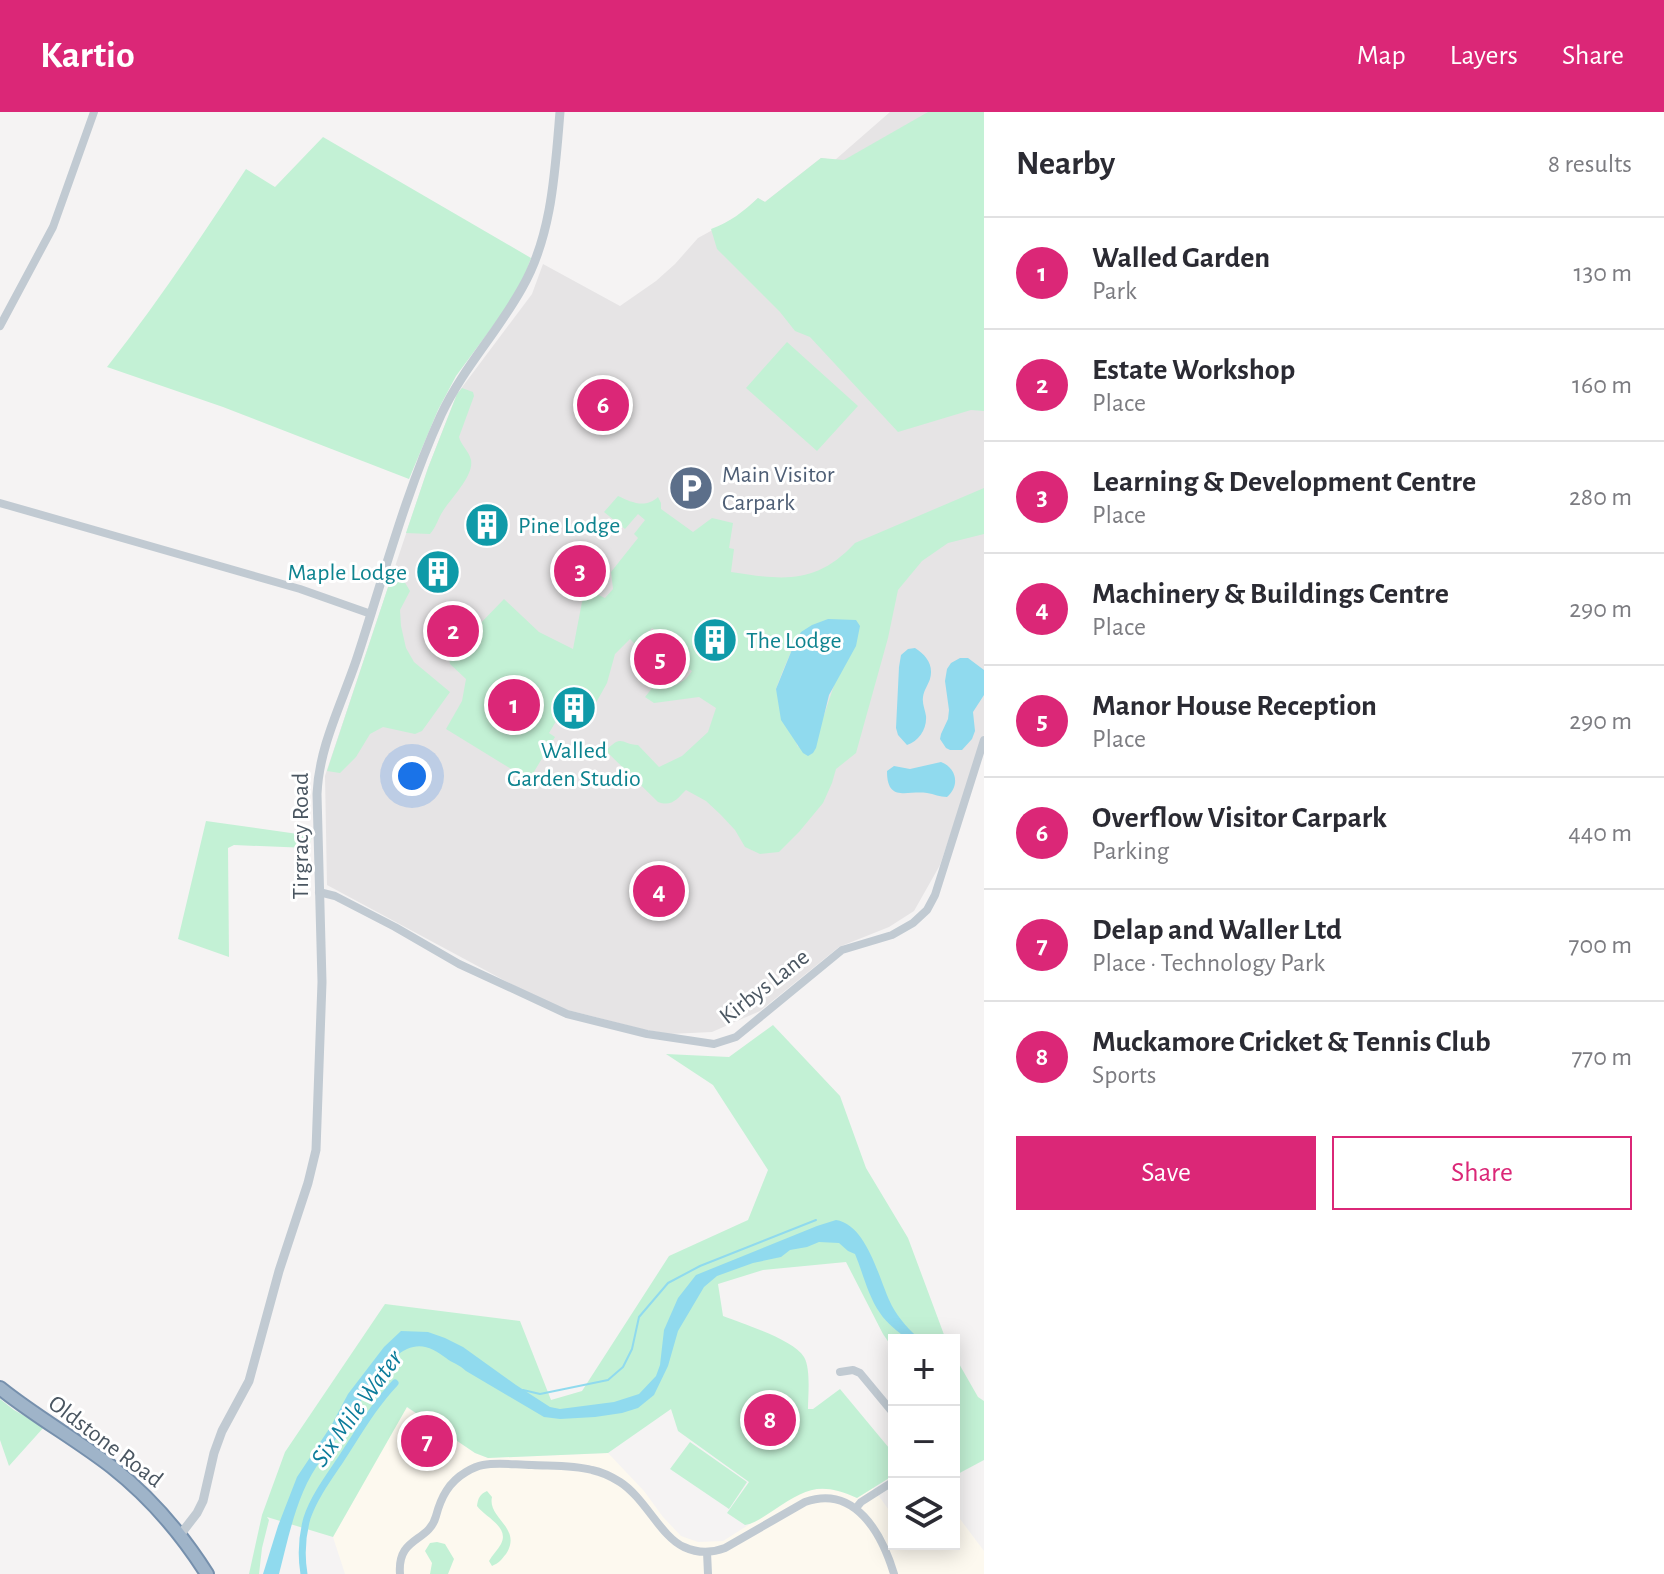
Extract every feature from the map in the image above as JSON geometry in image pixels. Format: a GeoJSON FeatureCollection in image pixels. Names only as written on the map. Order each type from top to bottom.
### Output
{"type":"FeatureCollection","features":[{"type":"Feature","properties":{"kind":"highway","name":"Oldstone Road"},"geometry":{"type":"LineString","coordinates":[[0,1388],[113,1468],[148,1498],[180,1535],[207,1574]]}},
{"type":"Feature","properties":{"kind":"street"},"geometry":{"type":"LineString","coordinates":[[0,326],[53,227],[94,112]]}},
{"type":"Feature","properties":{"kind":"street","name":"Tirgracy Road"},"geometry":{"type":"LineString","coordinates":[[180,1535],[203,1501],[222,1431],[249,1381],[279,1271],[313,1166],[322,982],[317,794],[324,747],[422,458],[463,374],[501,321],[531,270],[548,214],[560,112]]}},
{"type":"Feature","properties":{"kind":"street"},"geometry":{"type":"LineString","coordinates":[[0,503],[300,589],[371,614]]}},
{"type":"Feature","properties":{"kind":"street","name":"Kirbys Lane"},"geometry":{"type":"LineString","coordinates":[[319,892],[335,896],[459,964],[567,1014],[647,1034],[714,1044],[724,1042],[736,1037],[842,950],[903,930],[927,910],[938,886],[984,740]]}},
{"type":"Feature","properties":{"kind":"street"},"geometry":{"type":"LineString","coordinates":[[840,1372],[853,1370],[860,1373],[888,1407]]}},
{"type":"Feature","properties":{"kind":"street"},"geometry":{"type":"LineString","coordinates":[[400,1574],[404,1551],[431,1527],[449,1486],[469,1470],[488,1465],[572,1467],[605,1475],[640,1499],[679,1544],[707,1552],[725,1548],[812,1499],[834,1498],[856,1508],[869,1523],[894,1574]]}},
{"type":"Feature","properties":{"kind":"street"},"geometry":{"type":"LineString","coordinates":[[856,1508],[888,1485]]}},
{"type":"Feature","properties":{"kind":"street"},"geometry":{"type":"LineString","coordinates":[[707,1552],[708,1574]]}},
{"type":"Feature","properties":{"kind":"shaded area"},"geometry":{"type":"Polygon","coordinates":[[[890,112],[984,112],[984,735],[940,865],[914,911],[889,927],[839,947],[760,1011],[712,1032],[669,1034],[552,1006],[327,885],[325,776],[428,468],[457,394],[532,294],[543,264],[620,306],[656,281],[698,238],[740,215],[758,198],[765,202],[821,158],[835,160],[890,112]]]}},
{"type":"Feature","properties":{"kind":"shaded area"},"geometry":{"type":"Polygon","coordinates":[[[406,1407],[475,1453],[488,1458],[608,1453],[681,1536],[698,1542],[723,1541],[804,1490],[836,1488],[857,1498],[873,1488],[888,1509],[888,1550],[960,1550],[960,1519],[984,1551],[984,1574],[345,1574],[333,1537],[406,1407]]]}},
{"type":"Feature","properties":{"kind":"green space"},"geometry":{"type":"Polygon","coordinates":[[[928,112],[984,112],[984,411],[971,410],[898,432],[810,337],[795,331],[717,249],[711,229],[736,216],[758,198],[765,202],[821,158],[844,160],[928,112]]]}},
{"type":"Feature","properties":{"kind":"green space"},"geometry":{"type":"Polygon","coordinates":[[[323,137],[531,258],[522,283],[507,307],[456,376],[409,479],[223,407],[107,367],[161,295],[246,169],[275,187],[323,137]]]}},
{"type":"Feature","properties":{"kind":"green space"},"geometry":{"type":"Polygon","coordinates":[[[787,342],[858,406],[817,451],[746,388],[787,342]]]}},
{"type":"Feature","properties":{"kind":"green space"},"geometry":{"type":"Polygon","coordinates":[[[462,388],[473,392],[474,396],[459,437],[471,460],[469,473],[430,534],[406,533],[428,468],[462,388]]]}},
{"type":"Feature","properties":{"kind":"green space"},"geometry":{"type":"Polygon","coordinates":[[[984,488],[984,534],[948,543],[922,561],[898,590],[856,753],[836,769],[823,803],[779,852],[760,854],[745,847],[720,814],[706,801],[686,790],[671,803],[658,802],[606,751],[619,741],[638,745],[659,767],[682,756],[708,732],[716,708],[699,697],[654,703],[645,697],[657,682],[665,688],[673,686],[692,671],[682,664],[689,654],[652,628],[636,645],[630,639],[615,654],[607,683],[597,701],[577,721],[574,718],[586,699],[577,693],[549,733],[555,737],[529,780],[446,729],[462,701],[466,679],[450,664],[449,656],[504,599],[539,632],[573,649],[582,602],[590,591],[605,598],[613,589],[611,572],[638,538],[634,534],[645,520],[638,514],[625,529],[604,512],[618,496],[643,504],[658,497],[661,509],[693,532],[712,518],[733,523],[729,548],[734,549],[731,572],[767,577],[812,573],[841,557],[855,543],[984,488]],[[843,620],[793,647],[776,689],[798,747],[824,715],[856,620],[843,620]]]}},
{"type":"Feature","properties":{"kind":"green space"},"geometry":{"type":"Polygon","coordinates":[[[395,566],[410,591],[400,610],[406,648],[414,662],[450,692],[422,731],[415,734],[383,727],[370,734],[356,757],[340,773],[327,771],[395,566]]]}},
{"type":"Feature","properties":{"kind":"green space"},"geometry":{"type":"Polygon","coordinates":[[[206,821],[312,836],[308,848],[234,845],[228,848],[229,957],[178,939],[206,821]]]}},
{"type":"Feature","properties":{"kind":"green space"},"geometry":{"type":"Polygon","coordinates":[[[773,1025],[840,1096],[866,1168],[908,1238],[944,1334],[888,1334],[888,1341],[846,1262],[763,1270],[718,1284],[723,1316],[790,1344],[804,1357],[808,1368],[808,1409],[813,1409],[840,1389],[888,1447],[888,1479],[857,1498],[832,1490],[804,1492],[745,1525],[727,1513],[749,1482],[678,1431],[671,1409],[608,1453],[488,1458],[475,1453],[407,1407],[333,1537],[267,1517],[259,1574],[249,1574],[262,1515],[285,1452],[385,1304],[520,1321],[551,1400],[582,1391],[669,1256],[748,1220],[768,1170],[713,1085],[666,1054],[729,1057],[773,1025]]]}},
{"type":"Feature","properties":{"kind":"green space"},"geometry":{"type":"Polygon","coordinates":[[[960,1366],[978,1397],[984,1401],[984,1460],[960,1473],[960,1366]]]}},
{"type":"Feature","properties":{"kind":"green space"},"geometry":{"type":"Polygon","coordinates":[[[0,1399],[44,1427],[9,1466],[0,1440],[0,1399]]]}},
{"type":"Feature","properties":{"kind":"green space"},"geometry":{"type":"Polygon","coordinates":[[[690,1442],[747,1482],[729,1509],[670,1469],[690,1442]]]}},
{"type":"Feature","properties":{"kind":"green space"},"geometry":{"type":"Polygon","coordinates":[[[487,1491],[492,1497],[494,1511],[510,1537],[506,1554],[492,1566],[489,1561],[503,1538],[499,1527],[477,1506],[480,1497],[487,1491]]]}},
{"type":"Feature","properties":{"kind":"green space"},"geometry":{"type":"Polygon","coordinates":[[[430,1543],[445,1544],[454,1559],[448,1574],[430,1574],[432,1563],[425,1551],[430,1543]]]}},
{"type":"Feature","properties":{"kind":"water"},"geometry":{"type":"Polygon","coordinates":[[[828,619],[856,620],[860,626],[856,646],[829,695],[816,748],[808,756],[781,720],[776,689],[801,632],[828,619]]]}},
{"type":"Feature","properties":{"kind":"water"},"geometry":{"type":"Polygon","coordinates":[[[915,648],[928,661],[931,674],[923,697],[926,716],[924,730],[907,745],[896,728],[899,667],[901,655],[915,648]]]}},
{"type":"Feature","properties":{"kind":"water"},"geometry":{"type":"Polygon","coordinates":[[[960,658],[968,658],[984,670],[984,695],[973,712],[975,731],[972,739],[962,750],[950,750],[940,739],[949,710],[945,681],[947,669],[960,658]]]}},
{"type":"Feature","properties":{"kind":"water"},"geometry":{"type":"Polygon","coordinates":[[[941,762],[951,768],[955,778],[954,788],[947,797],[900,793],[890,788],[887,771],[894,766],[910,769],[941,762]]]}},
{"type":"Feature","properties":{"kind":"water","name":"Six Mile Water"},"geometry":{"type":"Polygon","coordinates":[[[836,1220],[856,1232],[871,1256],[895,1311],[915,1334],[901,1334],[883,1317],[872,1299],[855,1254],[839,1243],[819,1242],[717,1276],[704,1287],[678,1331],[668,1366],[654,1395],[638,1408],[622,1413],[560,1419],[544,1417],[432,1349],[412,1347],[397,1355],[379,1375],[317,1466],[299,1502],[279,1574],[263,1574],[297,1477],[348,1394],[384,1347],[401,1331],[428,1332],[463,1347],[550,1407],[560,1409],[614,1402],[639,1394],[656,1376],[664,1330],[678,1298],[696,1275],[836,1220]]]}},
{"type":"Feature","properties":{"kind":"waterway"},"geometry":{"type":"LineString","coordinates":[[523,1390],[540,1394],[608,1380],[623,1367],[632,1349],[639,1317],[668,1283],[700,1266],[816,1220]]}},
{"type":"Feature","properties":{"kind":"waterway","name":"Six Mile Water"},"geometry":{"type":"LineString","coordinates":[[304,1574],[304,1532],[314,1502],[366,1420],[395,1383]]}},
{"type":"Feature","properties":{"kind":"place","name":"Overflow Visitor Carpark"},"geometry":{"type":"Point","coordinates":[603,405]}},
{"type":"Feature","properties":{"kind":"place","name":"Main Visitor Carpark"},"geometry":{"type":"Point","coordinates":[691,488]}},
{"type":"Feature","properties":{"kind":"place","name":"Pine Lodge"},"geometry":{"type":"Point","coordinates":[487,525]}},
{"type":"Feature","properties":{"kind":"place","name":"Learning & Development Centre"},"geometry":{"type":"Point","coordinates":[580,571]}},
{"type":"Feature","properties":{"kind":"place","name":"Maple Lodge"},"geometry":{"type":"Point","coordinates":[438,572]}},
{"type":"Feature","properties":{"kind":"place","name":"Estate Workshop"},"geometry":{"type":"Point","coordinates":[453,631]}},
{"type":"Feature","properties":{"kind":"place","name":"The Lodge"},"geometry":{"type":"Point","coordinates":[715,640]}},
{"type":"Feature","properties":{"kind":"place","name":"Manor House Reception"},"geometry":{"type":"Point","coordinates":[660,659]}},
{"type":"Feature","properties":{"kind":"place","name":"Walled Garden"},"geometry":{"type":"Point","coordinates":[514,705]}},
{"type":"Feature","properties":{"kind":"place","name":"Walled Garden Studio"},"geometry":{"type":"Point","coordinates":[574,708]}},
{"type":"Feature","properties":{"kind":"place","name":"Machinery & Buildings Centre"},"geometry":{"type":"Point","coordinates":[659,891]}},
{"type":"Feature","properties":{"kind":"place","name":"Muckamore Cricket & Tennis Club"},"geometry":{"type":"Point","coordinates":[770,1420]}},
{"type":"Feature","properties":{"kind":"place","name":"Delap and Waller Ltd"},"geometry":{"type":"Point","coordinates":[427,1441]}}]}
